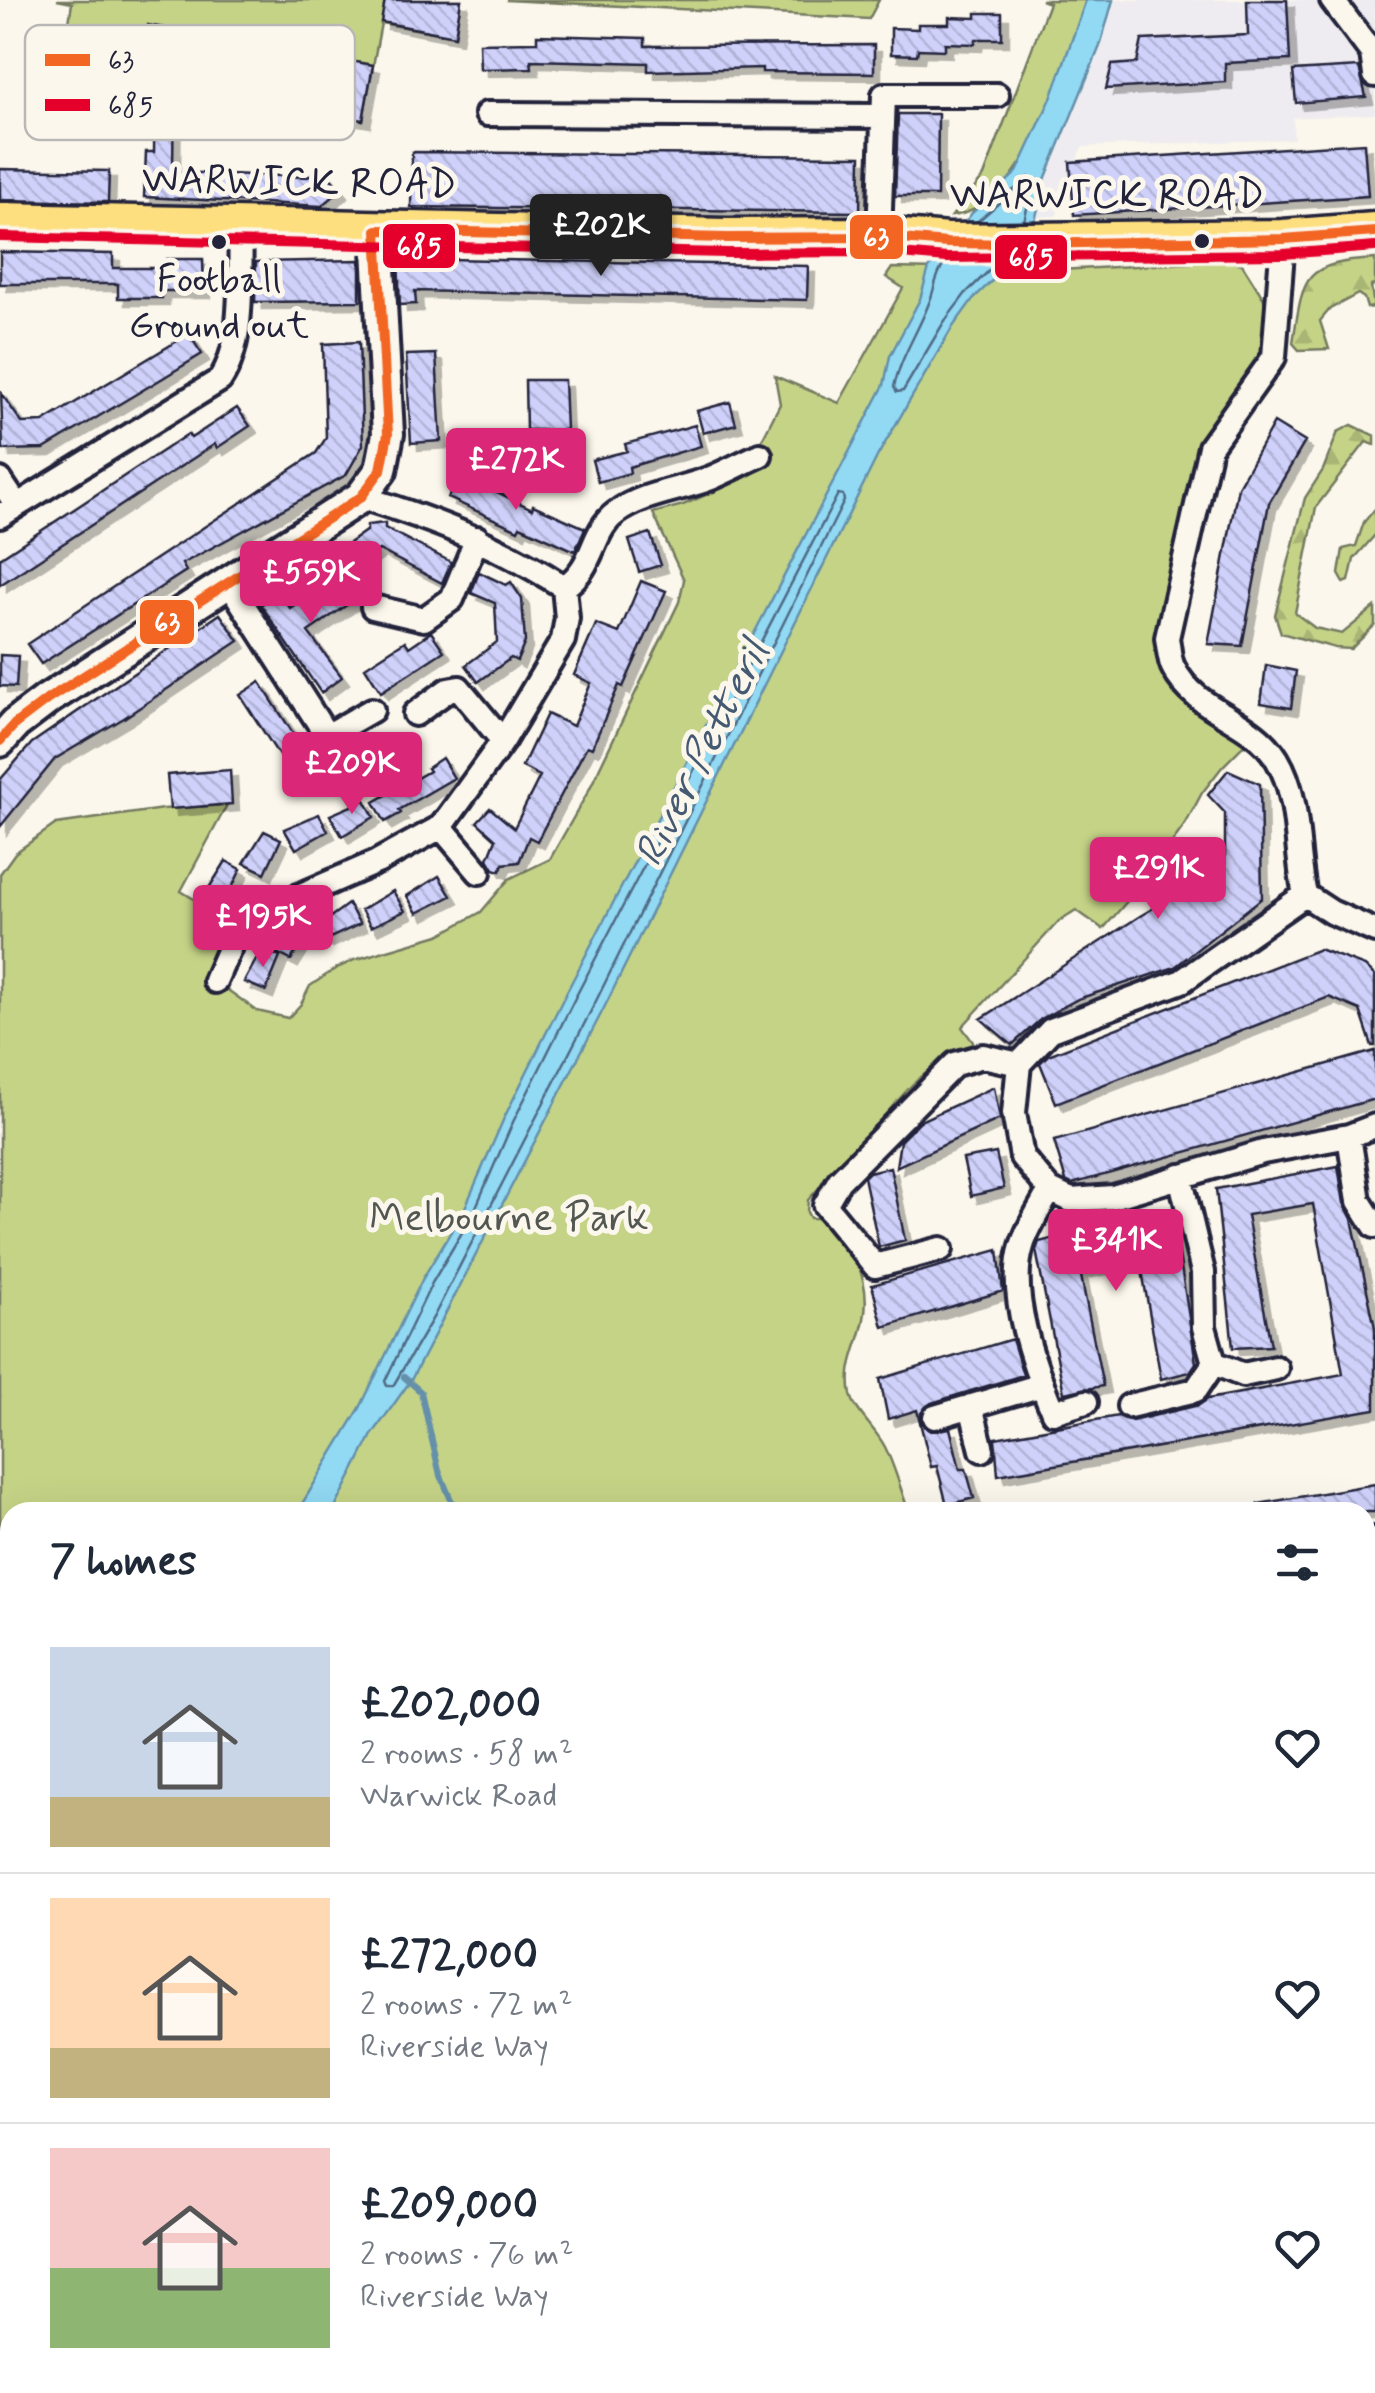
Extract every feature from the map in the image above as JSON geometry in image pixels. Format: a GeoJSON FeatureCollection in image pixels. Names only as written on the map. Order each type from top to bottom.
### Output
{"type":"FeatureCollection","features":[{"type":"Feature","properties":{"kind":"main road","name":"WARWICK ROAD"},"geometry":{"type":"LineString","coordinates":[[0,222],[727,238],[879,237],[1031,244],[1283,239],[1375,232]]}},
{"type":"Feature","properties":{"kind":"street"},"geometry":{"type":"LineString","coordinates":[[1332,0],[1372,53],[1375,76]]}},
{"type":"Feature","properties":{"kind":"street"},"geometry":{"type":"LineString","coordinates":[[879,237],[884,95],[997,95]]}},
{"type":"Feature","properties":{"kind":"street"},"geometry":{"type":"LineString","coordinates":[[487,114],[883,116]]}},
{"type":"Feature","properties":{"kind":"street"},"geometry":{"type":"LineString","coordinates":[[0,480],[8,510],[220,380],[230,365],[235,343],[241,226]]}},
{"type":"Feature","properties":{"kind":"street"},"geometry":{"type":"LineString","coordinates":[[0,740],[48,699],[361,497],[381,470],[388,434],[376,230]]}},
{"type":"Feature","properties":{"kind":"street"},"geometry":{"type":"LineString","coordinates":[[1283,239],[1274,357],[1210,447],[1167,638],[1173,668],[1203,704],[1261,737],[1277,759],[1289,783],[1306,896],[1375,931]]}},
{"type":"Feature","properties":{"kind":"street"},"geometry":{"type":"LineString","coordinates":[[564,587],[584,571],[604,525],[614,514],[760,455]]}},
{"type":"Feature","properties":{"kind":"street"},"geometry":{"type":"LineString","coordinates":[[361,497],[477,538],[518,557],[564,587]]}},
{"type":"Feature","properties":{"kind":"street"},"geometry":{"type":"LineString","coordinates":[[373,607],[424,619],[452,599],[477,538]]}},
{"type":"Feature","properties":{"kind":"street"},"geometry":{"type":"LineString","coordinates":[[231,580],[327,736],[372,710]]}},
{"type":"Feature","properties":{"kind":"street"},"geometry":{"type":"LineString","coordinates":[[215,981],[235,935],[294,898],[378,862],[441,828],[504,741],[563,640],[567,618],[564,587]]}},
{"type":"Feature","properties":{"kind":"street"},"geometry":{"type":"LineString","coordinates":[[416,714],[448,690],[459,688],[504,741]]}},
{"type":"Feature","properties":{"kind":"street"},"geometry":{"type":"LineString","coordinates":[[441,828],[479,872]]}},
{"type":"Feature","properties":{"kind":"street"},"geometry":{"type":"LineString","coordinates":[[1306,896],[1182,980],[1051,1030],[1019,1064],[1014,1113],[1022,1158],[1050,1190],[1070,1200],[1113,1197],[1263,1152],[1349,1136],[1375,1126]]}},
{"type":"Feature","properties":{"kind":"street"},"geometry":{"type":"LineString","coordinates":[[210,921],[235,935]]}},
{"type":"Feature","properties":{"kind":"street"},"geometry":{"type":"LineString","coordinates":[[941,1249],[875,1266],[825,1205],[839,1181],[955,1064],[983,1056],[1019,1064]]}},
{"type":"Feature","properties":{"kind":"street"},"geometry":{"type":"LineString","coordinates":[[1349,1136],[1359,1201],[1375,1226]]}},
{"type":"Feature","properties":{"kind":"street"},"geometry":{"type":"LineString","coordinates":[[1129,1406],[1196,1390],[1214,1363],[1204,1327],[1203,1272],[1180,1176]]}},
{"type":"Feature","properties":{"kind":"street"},"geometry":{"type":"LineString","coordinates":[[1050,1190],[1022,1245],[1016,1280],[1042,1386],[1054,1412],[1086,1402]]}},
{"type":"Feature","properties":{"kind":"street"},"geometry":{"type":"LineString","coordinates":[[1214,1363],[1243,1375],[1276,1368]]}},
{"type":"Feature","properties":{"kind":"street"},"geometry":{"type":"LineString","coordinates":[[935,1416],[1042,1386]]}},
{"type":"Feature","properties":{"kind":"street"},"geometry":{"type":"LineString","coordinates":[[971,1406],[982,1450]]}},
{"type":"Feature","properties":{"kind":"shaded area"},"geometry":{"type":"Polygon","coordinates":[[[1113,0],[1375,0],[1375,114],[1293,118],[1294,139],[1082,147],[1056,216],[1036,217],[1044,182],[1100,46],[1113,0]]]}},
{"type":"Feature","properties":{"kind":"green space"},"geometry":{"type":"Polygon","coordinates":[[[57,0],[461,0],[455,36],[381,23],[363,120],[355,119],[355,25],[69,25],[72,3],[57,0]]]}},
{"type":"Feature","properties":{"kind":"green space"},"geometry":{"type":"Polygon","coordinates":[[[506,0],[879,0],[869,19],[506,0]]]}},
{"type":"Feature","properties":{"kind":"green space"},"geometry":{"type":"Polygon","coordinates":[[[1041,0],[1086,0],[1040,128],[1002,187],[979,207],[952,216],[984,176],[1049,3],[1041,0]]]}},
{"type":"Feature","properties":{"kind":"green space"},"geometry":{"type":"Polygon","coordinates":[[[1375,259],[1375,285],[1371,286],[1374,307],[1367,308],[1358,294],[1330,309],[1320,321],[1329,349],[1299,350],[1293,343],[1296,320],[1311,277],[1333,264],[1375,259]]]}},
{"type":"Feature","properties":{"kind":"green space","name":"Melbourne Park"},"geometry":{"type":"Polygon","coordinates":[[[1230,261],[1242,264],[1264,299],[1268,355],[1218,419],[1170,683],[1185,703],[1227,728],[1245,744],[1202,793],[1186,823],[1142,884],[1103,929],[1076,910],[1059,921],[962,1027],[976,1046],[953,1050],[912,1085],[808,1200],[810,1218],[821,1218],[841,1238],[862,1275],[866,1304],[851,1365],[851,1395],[885,1447],[906,1502],[0,1502],[0,874],[15,853],[56,824],[163,809],[227,805],[181,891],[207,907],[199,925],[215,942],[211,978],[257,1011],[288,1018],[310,986],[335,969],[439,935],[481,912],[509,879],[550,859],[589,790],[679,602],[684,580],[653,513],[683,505],[742,479],[780,404],[775,376],[839,403],[903,288],[886,277],[892,268],[1039,271],[1230,261]]]}},
{"type":"Feature","properties":{"kind":"green space"},"geometry":{"type":"Polygon","coordinates":[[[1352,425],[1375,436],[1375,445],[1366,442],[1316,507],[1295,613],[1315,628],[1342,634],[1375,607],[1375,625],[1351,649],[1281,633],[1275,615],[1305,498],[1323,470],[1338,432],[1352,425]]]}},
{"type":"Feature","properties":{"kind":"green space"},"geometry":{"type":"Polygon","coordinates":[[[1375,509],[1375,535],[1354,559],[1349,581],[1344,583],[1339,574],[1343,549],[1356,546],[1364,522],[1375,509]]]}},
{"type":"Feature","properties":{"kind":"water","name":"River Petteril"},"geometry":{"type":"Polygon","coordinates":[[[1086,0],[1113,0],[1100,46],[1044,182],[1022,252],[973,299],[952,328],[878,455],[603,1010],[411,1380],[372,1435],[338,1502],[303,1502],[360,1408],[423,1278],[464,1210],[566,993],[884,385],[890,356],[920,299],[929,268],[972,213],[1017,172],[1052,96],[1086,0]]]}},
{"type":"Feature","properties":{"kind":"building"},"geometry":{"type":"Polygon","coordinates":[[[385,0],[461,0],[455,36],[381,22],[385,0]]]}},
{"type":"Feature","properties":{"kind":"building"},"geometry":{"type":"Polygon","coordinates":[[[1247,0],[1287,0],[1290,60],[1225,63],[1225,82],[1106,89],[1112,65],[1137,63],[1142,40],[1248,35],[1247,0]]]}},
{"type":"Feature","properties":{"kind":"building"},"geometry":{"type":"Polygon","coordinates":[[[976,13],[1002,13],[1002,39],[976,39],[975,44],[945,43],[945,50],[918,49],[917,55],[891,54],[891,28],[949,24],[949,17],[976,18],[976,13]]]}},
{"type":"Feature","properties":{"kind":"building"},"geometry":{"type":"Polygon","coordinates":[[[537,35],[645,38],[645,46],[874,45],[874,73],[762,72],[762,68],[648,71],[648,63],[531,60],[532,68],[480,69],[479,43],[537,42],[537,35]]]}},
{"type":"Feature","properties":{"kind":"building"},"geometry":{"type":"Polygon","coordinates":[[[355,62],[373,65],[363,120],[355,119],[355,62]]]}},
{"type":"Feature","properties":{"kind":"building"},"geometry":{"type":"Polygon","coordinates":[[[1359,67],[1366,97],[1296,103],[1293,71],[1359,67]]]}},
{"type":"Feature","properties":{"kind":"building"},"geometry":{"type":"Polygon","coordinates":[[[898,114],[938,114],[937,196],[895,196],[898,114]]]}},
{"type":"Feature","properties":{"kind":"building"},"geometry":{"type":"Polygon","coordinates":[[[154,140],[173,140],[173,172],[308,177],[320,166],[341,190],[322,206],[144,197],[146,152],[154,152],[154,140]]]}},
{"type":"Feature","properties":{"kind":"building"},"geometry":{"type":"Polygon","coordinates":[[[1364,143],[1368,196],[1074,215],[1070,162],[1364,143]]]}},
{"type":"Feature","properties":{"kind":"building"},"geometry":{"type":"Polygon","coordinates":[[[412,152],[861,156],[860,212],[411,207],[412,152]]]}},
{"type":"Feature","properties":{"kind":"building"},"geometry":{"type":"Polygon","coordinates":[[[0,169],[109,171],[108,202],[0,200],[0,169]]]}},
{"type":"Feature","properties":{"kind":"building"},"geometry":{"type":"Polygon","coordinates":[[[0,252],[113,254],[113,268],[167,268],[167,259],[203,259],[204,291],[162,291],[162,298],[118,298],[118,284],[0,284],[0,252]]]}},
{"type":"Feature","properties":{"kind":"building"},"geometry":{"type":"Polygon","coordinates":[[[398,258],[808,266],[807,300],[415,291],[416,304],[400,305],[398,258]]]}},
{"type":"Feature","properties":{"kind":"building"},"geometry":{"type":"Polygon","coordinates":[[[360,260],[360,301],[255,302],[256,262],[360,260]]]}},
{"type":"Feature","properties":{"kind":"building"},"geometry":{"type":"Polygon","coordinates":[[[189,334],[202,354],[44,449],[3,450],[1,393],[22,423],[43,422],[189,334]]]}},
{"type":"Feature","properties":{"kind":"building"},"geometry":{"type":"Polygon","coordinates":[[[359,342],[363,445],[346,475],[182,564],[186,571],[41,664],[27,644],[316,453],[326,438],[323,344],[359,342]]]}},
{"type":"Feature","properties":{"kind":"building"},"geometry":{"type":"Polygon","coordinates":[[[436,354],[441,441],[411,443],[406,355],[436,354]]]}},
{"type":"Feature","properties":{"kind":"building"},"geometry":{"type":"Polygon","coordinates":[[[525,380],[564,380],[566,430],[526,430],[525,380]]]}},
{"type":"Feature","properties":{"kind":"building"},"geometry":{"type":"Polygon","coordinates":[[[730,402],[736,424],[703,433],[697,411],[730,402]]]}},
{"type":"Feature","properties":{"kind":"building"},"geometry":{"type":"Polygon","coordinates":[[[237,408],[250,426],[217,448],[215,444],[0,585],[0,558],[188,434],[191,438],[237,408]]]}},
{"type":"Feature","properties":{"kind":"building"},"geometry":{"type":"Polygon","coordinates":[[[1274,423],[1305,442],[1269,503],[1242,646],[1208,644],[1238,487],[1274,423]]]}},
{"type":"Feature","properties":{"kind":"building"},"geometry":{"type":"Polygon","coordinates":[[[695,425],[701,446],[629,467],[630,473],[598,482],[592,460],[627,451],[625,444],[695,425]]]}},
{"type":"Feature","properties":{"kind":"building"},"geometry":{"type":"Polygon","coordinates":[[[459,474],[532,509],[533,505],[585,528],[575,551],[448,498],[459,474]]]}},
{"type":"Feature","properties":{"kind":"building"},"geometry":{"type":"Polygon","coordinates":[[[385,523],[385,528],[451,562],[442,583],[379,550],[346,573],[332,555],[367,530],[367,525],[385,523]]]}},
{"type":"Feature","properties":{"kind":"building"},"geometry":{"type":"Polygon","coordinates":[[[650,533],[661,565],[639,572],[629,540],[650,533]]]}},
{"type":"Feature","properties":{"kind":"building"},"geometry":{"type":"Polygon","coordinates":[[[479,572],[506,585],[511,582],[522,599],[525,642],[517,661],[511,658],[478,682],[466,665],[497,642],[495,603],[471,593],[479,572]]]}},
{"type":"Feature","properties":{"kind":"building"},"geometry":{"type":"Polygon","coordinates":[[[340,573],[357,598],[308,632],[342,677],[321,693],[261,605],[278,591],[290,608],[340,573]]]}},
{"type":"Feature","properties":{"kind":"building"},"geometry":{"type":"Polygon","coordinates":[[[641,581],[666,591],[592,748],[587,746],[537,841],[529,837],[519,862],[503,864],[500,871],[494,869],[488,859],[496,839],[477,822],[490,808],[514,828],[540,776],[522,767],[547,714],[573,726],[591,683],[574,675],[596,624],[619,633],[641,581]]]}},
{"type":"Feature","properties":{"kind":"building"},"geometry":{"type":"Polygon","coordinates":[[[220,614],[239,641],[55,759],[0,827],[0,780],[32,743],[220,614]]]}},
{"type":"Feature","properties":{"kind":"building"},"geometry":{"type":"Polygon","coordinates":[[[431,632],[444,651],[381,692],[365,667],[405,641],[409,647],[431,632]]]}},
{"type":"Feature","properties":{"kind":"building"},"geometry":{"type":"Polygon","coordinates":[[[0,655],[18,656],[16,687],[0,686],[0,655]]]}},
{"type":"Feature","properties":{"kind":"building"},"geometry":{"type":"Polygon","coordinates":[[[1266,665],[1296,671],[1291,708],[1261,703],[1266,665]]]}},
{"type":"Feature","properties":{"kind":"building"},"geometry":{"type":"Polygon","coordinates":[[[260,682],[318,772],[298,785],[240,695],[260,682]]]}},
{"type":"Feature","properties":{"kind":"building"},"geometry":{"type":"Polygon","coordinates":[[[442,758],[454,778],[385,822],[374,802],[429,771],[427,768],[442,758]]]}},
{"type":"Feature","properties":{"kind":"building"},"geometry":{"type":"Polygon","coordinates":[[[230,770],[232,804],[170,809],[167,775],[230,770]]]}},
{"type":"Feature","properties":{"kind":"building"},"geometry":{"type":"Polygon","coordinates":[[[1228,770],[1260,784],[1262,898],[1175,967],[1078,999],[1041,1019],[1012,1045],[981,1019],[1225,866],[1225,813],[1208,795],[1228,770]]]}},
{"type":"Feature","properties":{"kind":"building"},"geometry":{"type":"Polygon","coordinates":[[[365,800],[374,817],[342,836],[330,815],[365,800]]]}},
{"type":"Feature","properties":{"kind":"building"},"geometry":{"type":"Polygon","coordinates":[[[319,814],[328,831],[296,849],[284,829],[319,814]]]}},
{"type":"Feature","properties":{"kind":"building"},"geometry":{"type":"Polygon","coordinates":[[[264,831],[281,839],[265,873],[244,863],[264,831]]]}},
{"type":"Feature","properties":{"kind":"building"},"geometry":{"type":"Polygon","coordinates":[[[226,861],[241,869],[226,900],[207,891],[226,861]]]}},
{"type":"Feature","properties":{"kind":"building"},"geometry":{"type":"Polygon","coordinates":[[[439,876],[451,896],[417,913],[407,896],[439,876]]]}},
{"type":"Feature","properties":{"kind":"building"},"geometry":{"type":"Polygon","coordinates":[[[393,891],[405,911],[371,927],[361,910],[393,891]]]}},
{"type":"Feature","properties":{"kind":"building"},"geometry":{"type":"Polygon","coordinates":[[[348,904],[360,924],[326,940],[318,926],[348,904]]]}},
{"type":"Feature","properties":{"kind":"building"},"geometry":{"type":"Polygon","coordinates":[[[290,918],[311,928],[291,960],[273,951],[290,918]]]}},
{"type":"Feature","properties":{"kind":"building"},"geometry":{"type":"Polygon","coordinates":[[[262,949],[280,957],[266,991],[244,982],[262,949]]]}},
{"type":"Feature","properties":{"kind":"building"},"geometry":{"type":"Polygon","coordinates":[[[1319,949],[1365,966],[1375,976],[1375,1046],[1360,1010],[1329,997],[1056,1103],[1040,1063],[1048,1055],[1319,949]]]}},
{"type":"Feature","properties":{"kind":"building"},"geometry":{"type":"Polygon","coordinates":[[[1375,1051],[1375,1099],[1072,1184],[1066,1181],[1054,1141],[1375,1051]]]}},
{"type":"Feature","properties":{"kind":"building"},"geometry":{"type":"Polygon","coordinates":[[[994,1087],[1000,1119],[896,1167],[900,1141],[920,1121],[994,1087]]]}},
{"type":"Feature","properties":{"kind":"building"},"geometry":{"type":"Polygon","coordinates":[[[996,1153],[1004,1188],[971,1196],[963,1159],[996,1153]]]}},
{"type":"Feature","properties":{"kind":"building"},"geometry":{"type":"Polygon","coordinates":[[[1338,1166],[1375,1328],[1375,1409],[998,1475],[995,1438],[1118,1416],[1132,1421],[1199,1405],[1208,1399],[1343,1374],[1313,1204],[1247,1215],[1271,1346],[1233,1348],[1216,1189],[1338,1166]]]}},
{"type":"Feature","properties":{"kind":"building"},"geometry":{"type":"Polygon","coordinates":[[[890,1167],[905,1240],[879,1247],[864,1177],[890,1167]]]}},
{"type":"Feature","properties":{"kind":"building"},"geometry":{"type":"Polygon","coordinates":[[[1172,1209],[1196,1363],[1190,1372],[1161,1379],[1140,1259],[1080,1271],[1103,1386],[1064,1393],[1036,1250],[1039,1242],[1172,1209]]]}},
{"type":"Feature","properties":{"kind":"building"},"geometry":{"type":"Polygon","coordinates":[[[998,1250],[1003,1291],[883,1327],[872,1285],[998,1250]]]}},
{"type":"Feature","properties":{"kind":"building"},"geometry":{"type":"Polygon","coordinates":[[[1012,1339],[1023,1375],[931,1403],[921,1413],[921,1422],[931,1431],[950,1428],[960,1469],[966,1469],[974,1498],[946,1502],[937,1466],[931,1467],[917,1410],[888,1419],[880,1379],[1012,1339]]]}},
{"type":"Feature","properties":{"kind":"building"},"geometry":{"type":"Polygon","coordinates":[[[1375,1484],[1375,1502],[1270,1502],[1375,1484]]]}},
{"type":"Feature","properties":{"kind":"waterway"},"geometry":{"type":"LineString","coordinates":[[404,1377],[421,1392],[439,1471],[452,1502]]}},
{"type":"Feature","properties":{"kind":"transit line","name":"63"},"geometry":{"type":"LineString","coordinates":[[377,230],[727,238],[879,237],[1031,244],[1283,239],[1375,232]]}},
{"type":"Feature","properties":{"kind":"transit line","name":"63"},"geometry":{"type":"LineString","coordinates":[[0,741],[48,699],[361,497],[381,470],[388,434],[377,230]]}},
{"type":"Feature","properties":{"kind":"transit line","name":"685"},"geometry":{"type":"LineString","coordinates":[[0,237],[727,253],[878,252],[947,258],[1283,254],[1375,247]]}},
{"type":"Feature","properties":{"kind":"place","name":"Football Ground out"},"geometry":{"type":"Point","coordinates":[219,242]}}]}
